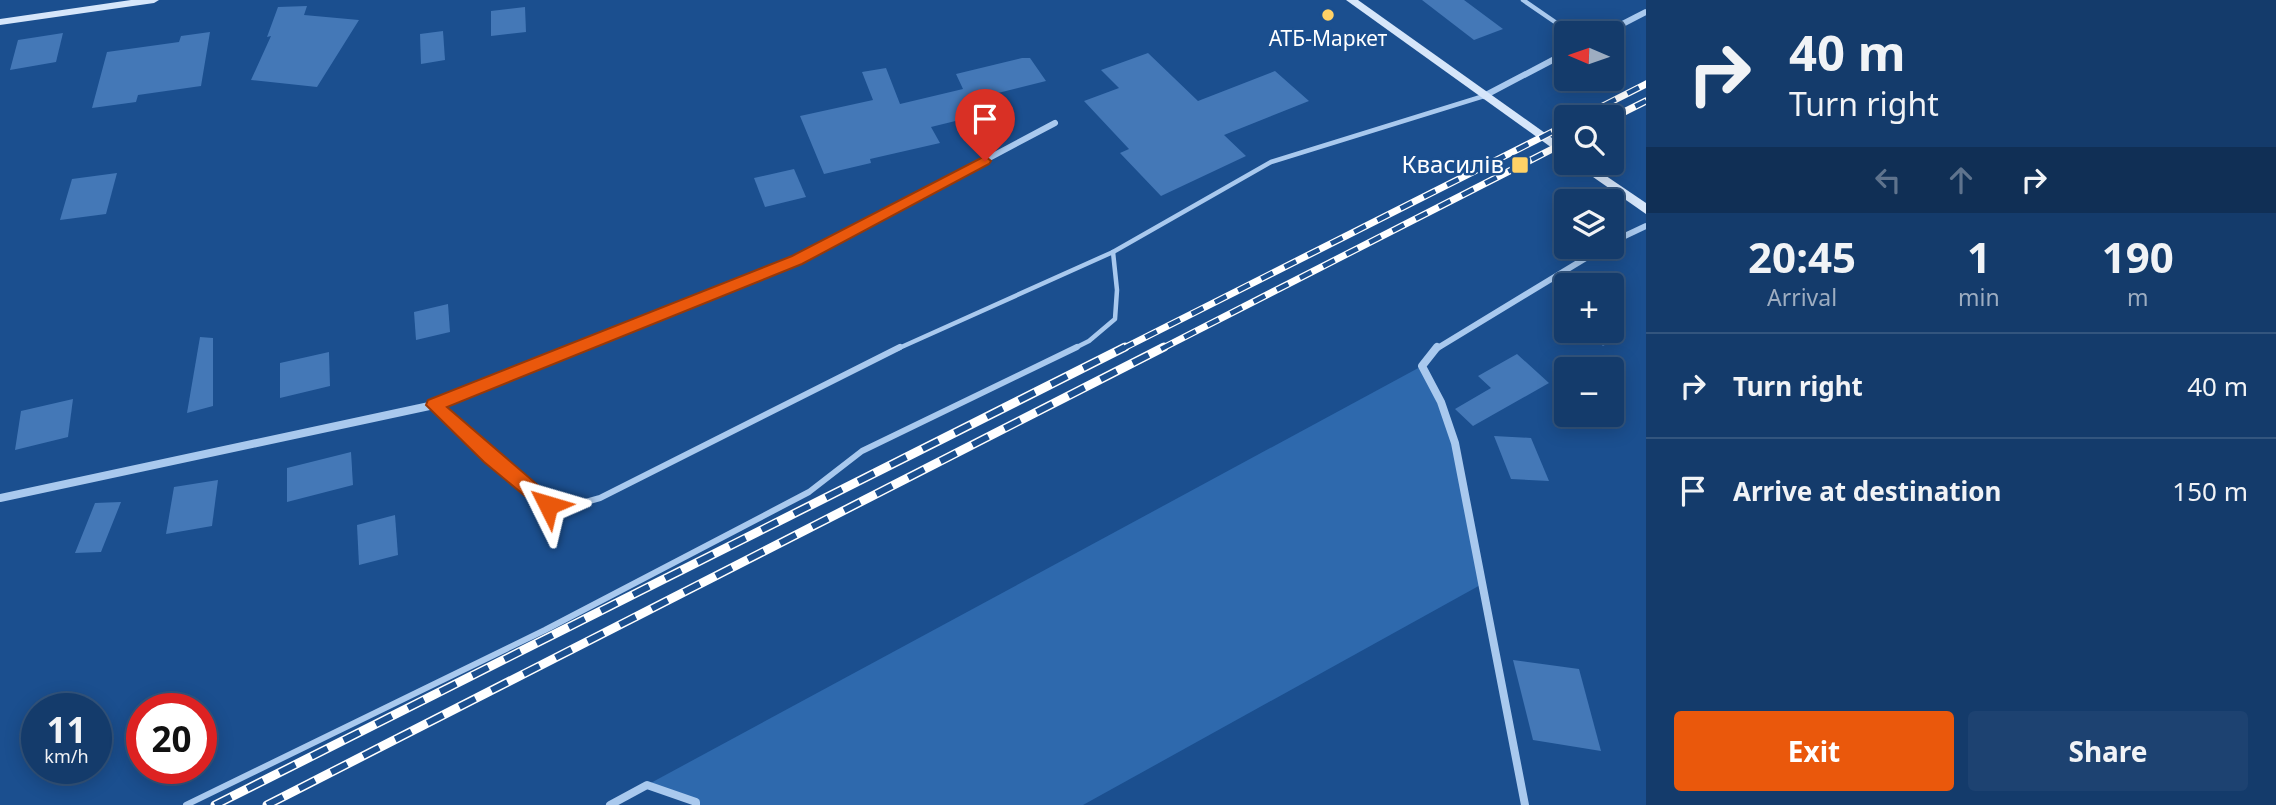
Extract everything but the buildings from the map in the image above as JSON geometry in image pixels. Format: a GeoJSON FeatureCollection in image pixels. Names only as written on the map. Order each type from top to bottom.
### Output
{"type":"FeatureCollection","features":[{"type":"Feature","properties":{"kind":"main road"},"geometry":{"type":"LineString","coordinates":[[0,22],[154,0]]}},
{"type":"Feature","properties":{"kind":"main road"},"geometry":{"type":"LineString","coordinates":[[1352,0],[1554,146]]}},
{"type":"Feature","properties":{"kind":"main road"},"geometry":{"type":"LineString","coordinates":[[1596,175],[1646,209]]}},
{"type":"Feature","properties":{"kind":"street"},"geometry":{"type":"LineString","coordinates":[[1624,23],[1646,12]]}},
{"type":"Feature","properties":{"kind":"street"},"geometry":{"type":"LineString","coordinates":[[1484,96],[1554,59]]}},
{"type":"Feature","properties":{"kind":"street"},"geometry":{"type":"LineString","coordinates":[[0,498],[434,405],[797,260],[1055,123]]}},
{"type":"Feature","properties":{"kind":"street"},"geometry":{"type":"LineString","coordinates":[[1624,237],[1646,226]]}},
{"type":"Feature","properties":{"kind":"street"},"geometry":{"type":"LineString","coordinates":[[1525,805],[1455,443],[1441,402],[1422,366],[1437,347],[1584,259]]}},
{"type":"Feature","properties":{"kind":"street"},"geometry":{"type":"LineString","coordinates":[[610,805],[647,785],[696,802],[696,805]]}},
{"type":"Feature","properties":{"kind":"lane"},"geometry":{"type":"LineString","coordinates":[[1522,0],[1554,22]]}},
{"type":"Feature","properties":{"kind":"lane"},"geometry":{"type":"LineString","coordinates":[[434,405],[490,457],[548,505],[568,506],[600,498],[936,329],[1113,251],[1271,162],[1484,96]]}},
{"type":"Feature","properties":{"kind":"lane"},"geometry":{"type":"LineString","coordinates":[[186,805],[545,630],[809,492],[862,451],[1089,341],[1115,319],[1118,290],[1113,251]]}},
{"type":"Feature","properties":{"kind":"shaded area"},"geometry":{"type":"Polygon","coordinates":[[[1422,366],[1455,443],[1484,583],[1083,805],[696,805],[647,785],[1422,366]]]}},
{"type":"Feature","properties":{"kind":"railway"},"geometry":{"type":"LineString","coordinates":[[1605,105],[1646,84]]}},
{"type":"Feature","properties":{"kind":"railway"},"geometry":{"type":"LineString","coordinates":[[1624,112],[1646,101]]}},
{"type":"Feature","properties":{"kind":"railway"},"geometry":{"type":"LineString","coordinates":[[1122,349],[1554,131]]}},
{"type":"Feature","properties":{"kind":"railway"},"geometry":{"type":"LineString","coordinates":[[1161,349],[1554,148]]}},
{"type":"Feature","properties":{"kind":"railway"},"geometry":{"type":"LineString","coordinates":[[215,805],[1125,347]]}},
{"type":"Feature","properties":{"kind":"railway"},"geometry":{"type":"LineString","coordinates":[[267,805],[1164,347]]}},
{"type":"Feature","properties":{"kind":"place","name":"АТБ-Маркет"},"geometry":{"type":"Point","coordinates":[1328,15]}},
{"type":"Feature","properties":{"kind":"place","name":"Квасилів"},"geometry":{"type":"Point","coordinates":[1520,165]}},
{"type":"Feature","properties":{"kind":"route"},"geometry":{"type":"LineString","coordinates":[[548,505],[490,457],[434,405],[797,260],[985,161]]}}]}
